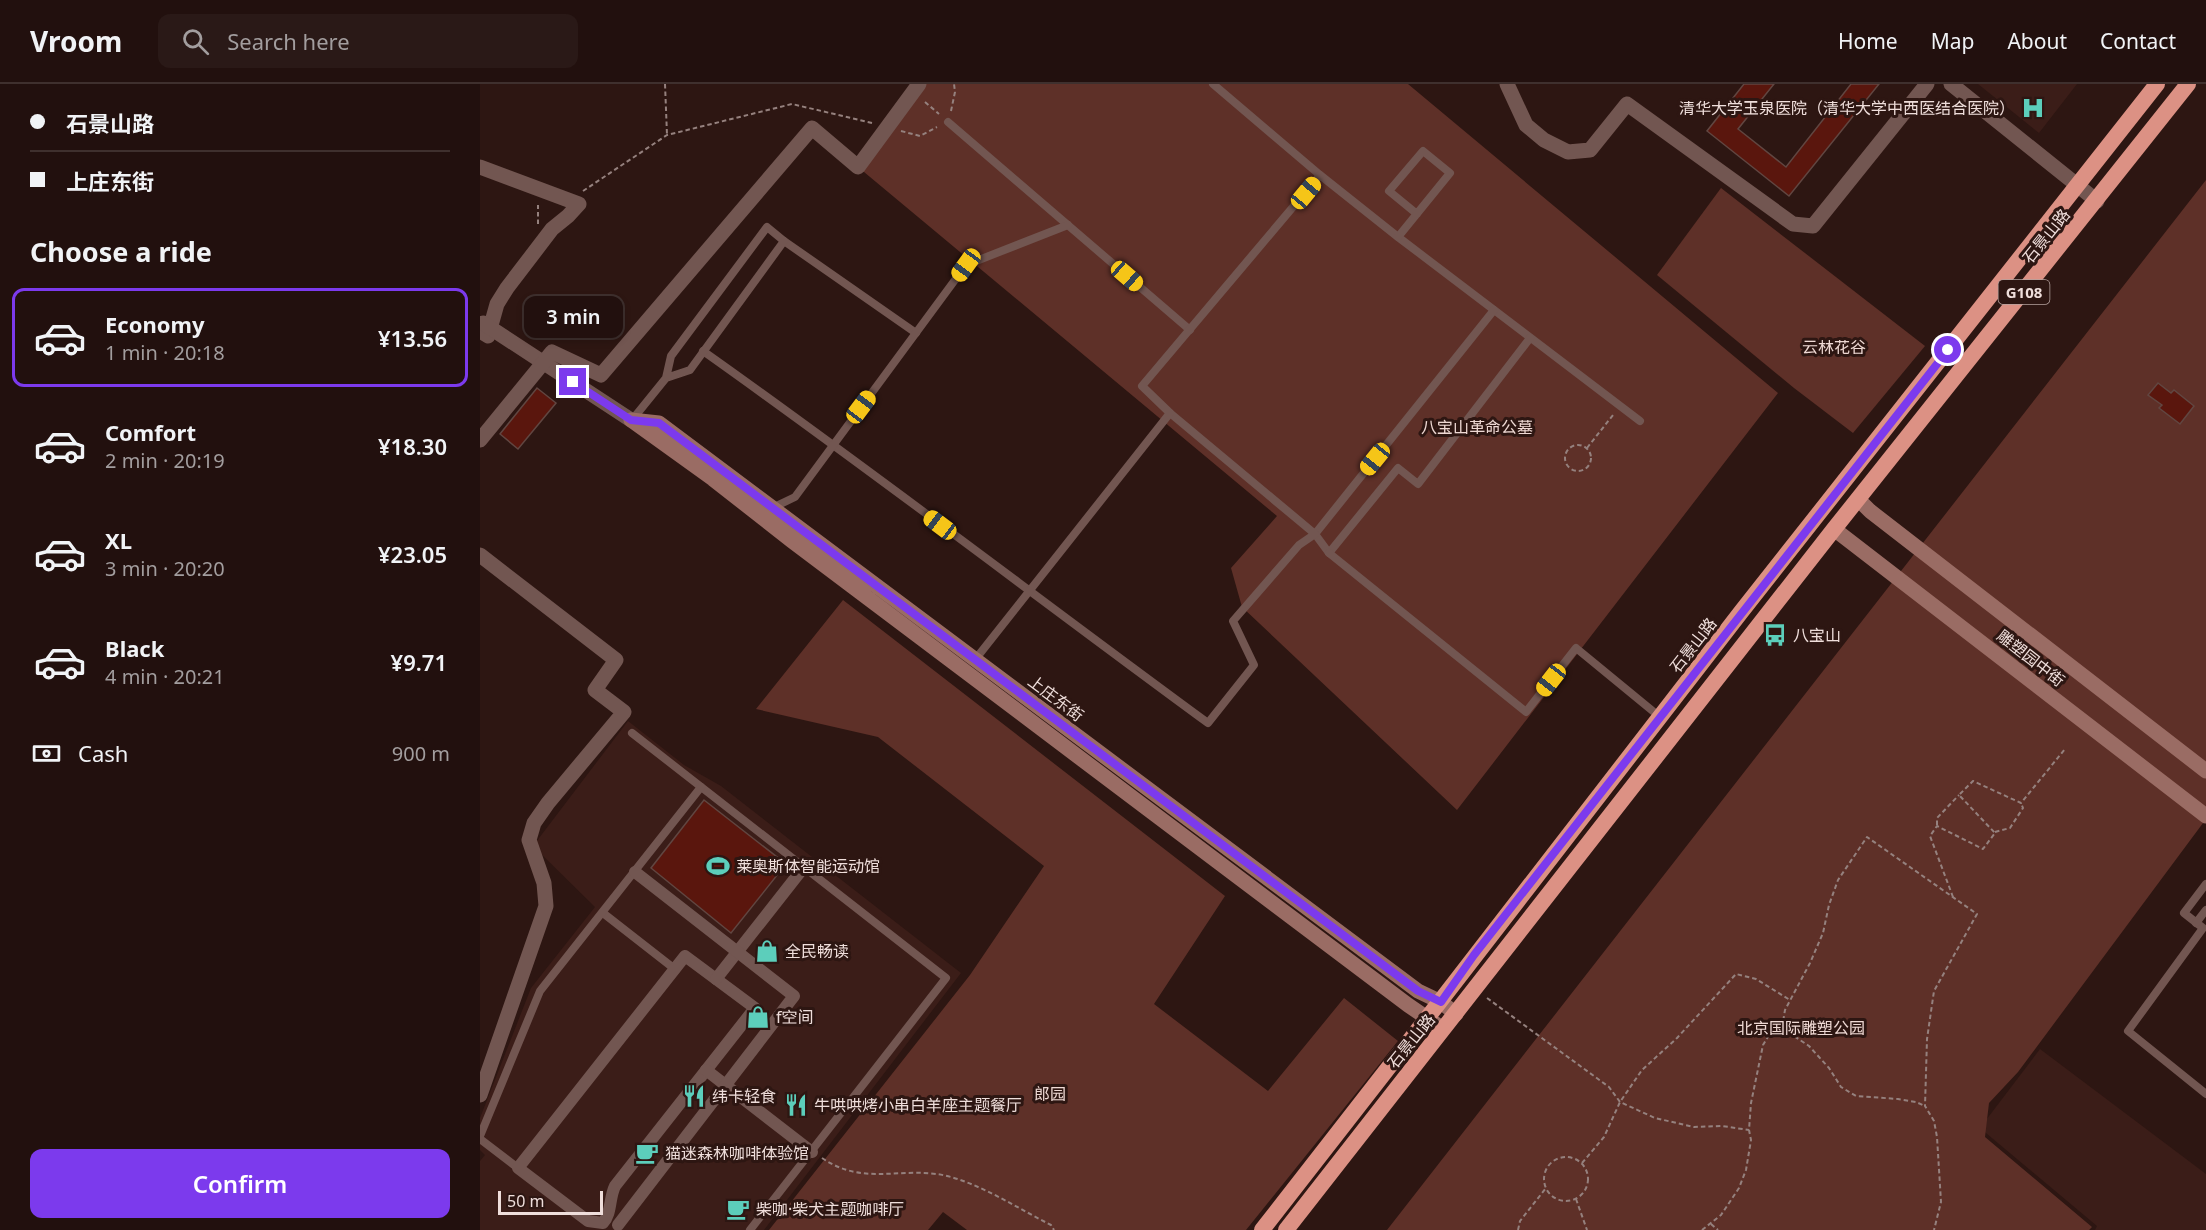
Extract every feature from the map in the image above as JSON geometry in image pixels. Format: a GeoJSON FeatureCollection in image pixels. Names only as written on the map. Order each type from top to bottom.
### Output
{"type":"FeatureCollection","features":[{"type":"Feature","properties":{"kind":"highway","name":"石景山路"},"geometry":{"type":"LineString","coordinates":[[1262,1230],[1441,1002],[1474,955],[2157,84]]}},
{"type":"Feature","properties":{"kind":"highway","name":"石景山路"},"geometry":{"type":"LineString","coordinates":[[1286,1230],[1834,529],[2188,84]]}},
{"type":"Feature","properties":{"kind":"main road","name":"上庄东街"},"geometry":{"type":"LineString","coordinates":[[631,420],[659,423],[772,508],[1408,1005],[1443,1029]]}},
{"type":"Feature","properties":{"kind":"main road","name":"上庄东街"},"geometry":{"type":"LineString","coordinates":[[631,420],[713,479],[792,541],[970,665],[1418,991],[1441,1002],[1456,1014]]}},
{"type":"Feature","properties":{"kind":"main road","name":"雕塑园中街"},"geometry":{"type":"LineString","coordinates":[[1858,499],[1870,511],[2206,771]]}},
{"type":"Feature","properties":{"kind":"main road","name":"雕塑园中街"},"geometry":{"type":"LineString","coordinates":[[1834,529],[2206,816]]}},
{"type":"Feature","properties":{"kind":"street"},"geometry":{"type":"LineString","coordinates":[[1507,84],[1526,125],[1544,140],[1568,152],[1590,150],[1628,104],[1793,224],[1813,226],[1927,84]]}},
{"type":"Feature","properties":{"kind":"street"},"geometry":{"type":"LineString","coordinates":[[1951,84],[2097,201]]}},
{"type":"Feature","properties":{"kind":"street"},"geometry":{"type":"LineString","coordinates":[[480,440],[552,352],[601,375],[812,128],[858,167],[916,88]]}},
{"type":"Feature","properties":{"kind":"street"},"geometry":{"type":"LineString","coordinates":[[480,167],[579,204],[552,229],[507,288],[497,304],[488,336],[480,331]]}},
{"type":"Feature","properties":{"kind":"street","name":"上庄东街"},"geometry":{"type":"LineString","coordinates":[[480,322],[631,420]]}},
{"type":"Feature","properties":{"kind":"street"},"geometry":{"type":"LineString","coordinates":[[480,555],[616,660],[596,690],[624,711],[534,823],[528,840],[544,883],[546,906],[480,1095]]}},
{"type":"Feature","properties":{"kind":"street"},"geometry":{"type":"LineString","coordinates":[[716,979],[804,867]]}},
{"type":"Feature","properties":{"kind":"street"},"geometry":{"type":"LineString","coordinates":[[617,1224],[794,996],[635,872]]}},
{"type":"Feature","properties":{"kind":"street"},"geometry":{"type":"LineString","coordinates":[[686,956],[755,1008],[615,1186],[610,1197],[617,1224],[588,1221],[518,1168],[686,956]]}},
{"type":"Feature","properties":{"kind":"street"},"geometry":{"type":"LineString","coordinates":[[706,1070],[812,1152]]}},
{"type":"Feature","properties":{"kind":"lane"},"geometry":{"type":"LineString","coordinates":[[1213,84],[1320,175],[1398,237],[1640,421]]}},
{"type":"Feature","properties":{"kind":"lane"},"geometry":{"type":"LineString","coordinates":[[948,122],[1190,330]]}},
{"type":"Feature","properties":{"kind":"lane"},"geometry":{"type":"LineString","coordinates":[[1398,237],[1417,214],[1450,173],[1423,151],[1389,192],[1417,214]]}},
{"type":"Feature","properties":{"kind":"lane"},"geometry":{"type":"LineString","coordinates":[[1320,175],[1142,386],[1315,534],[1329,554],[1526,711],[1576,648],[1660,717]]}},
{"type":"Feature","properties":{"kind":"lane"},"geometry":{"type":"LineString","coordinates":[[772,508],[795,497],[966,265],[1068,225]]}},
{"type":"Feature","properties":{"kind":"lane"},"geometry":{"type":"LineString","coordinates":[[631,420],[666,378],[670,356],[767,227],[916,333]]}},
{"type":"Feature","properties":{"kind":"lane"},"geometry":{"type":"LineString","coordinates":[[666,378],[690,370],[784,241]]}},
{"type":"Feature","properties":{"kind":"lane"},"geometry":{"type":"LineString","coordinates":[[703,351],[833,443],[1029,592],[1208,723],[1254,666],[1233,621],[1299,545],[1315,534],[1494,310]]}},
{"type":"Feature","properties":{"kind":"lane"},"geometry":{"type":"LineString","coordinates":[[1329,554],[1398,468],[1418,484],[1530,338]]}},
{"type":"Feature","properties":{"kind":"lane"},"geometry":{"type":"LineString","coordinates":[[970,665],[1170,412]]}},
{"type":"Feature","properties":{"kind":"lane"},"geometry":{"type":"LineString","coordinates":[[632,733],[946,978],[750,1230]]}},
{"type":"Feature","properties":{"kind":"lane"},"geometry":{"type":"LineString","coordinates":[[518,1168],[480,1138],[540,991],[701,787]]}},
{"type":"Feature","properties":{"kind":"lane"},"geometry":{"type":"LineString","coordinates":[[2202,927],[2184,913],[2206,884]]}},
{"type":"Feature","properties":{"kind":"lane"},"geometry":{"type":"LineString","coordinates":[[2206,910],[2202,927],[2128,1031],[2206,1094]]}},
{"type":"Feature","properties":{"kind":"lane"},"geometry":{"type":"LineString","coordinates":[[603,913],[675,970]]}},
{"type":"Feature","properties":{"kind":"path"},"geometry":{"type":"LineString","coordinates":[[665,84],[667,135]]}},
{"type":"Feature","properties":{"kind":"path"},"geometry":{"type":"LineString","coordinates":[[948,122],[955,92],[954,84]]}},
{"type":"Feature","properties":{"kind":"path"},"geometry":{"type":"LineString","coordinates":[[916,88],[948,122]]}},
{"type":"Feature","properties":{"kind":"path"},"geometry":{"type":"LineString","coordinates":[[569,200],[667,135],[792,104],[831,111],[920,136],[948,122]]}},
{"type":"Feature","properties":{"kind":"path"},"geometry":{"type":"LineString","coordinates":[[1587,448],[1620,406]]}},
{"type":"Feature","properties":{"kind":"path"},"geometry":{"type":"LineString","coordinates":[[1577,445],[1587,448],[1592,458],[1588,466],[1577,471],[1570,467],[1566,460],[1569,449],[1577,445]]}},
{"type":"Feature","properties":{"kind":"path"},"geometry":{"type":"LineString","coordinates":[[2021,803],[2065,749]]}},
{"type":"Feature","properties":{"kind":"path"},"geometry":{"type":"LineString","coordinates":[[1938,826],[1983,849],[1995,833],[2010,828],[2023,808],[2021,803],[1973,781],[1937,818],[1938,826],[1930,836],[1953,897]]}},
{"type":"Feature","properties":{"kind":"path"},"geometry":{"type":"LineString","coordinates":[[1959,795],[1995,833]]}},
{"type":"Feature","properties":{"kind":"path"},"geometry":{"type":"LineString","coordinates":[[1782,1028],[1785,1010],[1823,933],[1829,905],[1838,880],[1868,837],[1977,914],[1934,991],[1927,1039],[1925,1106],[1934,1121],[1937,1137],[1941,1202],[1934,1230]]}},
{"type":"Feature","properties":{"kind":"path"},"geometry":{"type":"LineString","coordinates":[[1582,1163],[1604,1137],[1620,1102],[1642,1070],[1677,1038],[1736,975],[1756,978],[1791,1000]]}},
{"type":"Feature","properties":{"kind":"path"},"geometry":{"type":"LineString","coordinates":[[1476,989],[1609,1087],[1620,1102],[1655,1118],[1694,1127],[1722,1126],[1749,1130]]}},
{"type":"Feature","properties":{"kind":"path"},"geometry":{"type":"LineString","coordinates":[[1782,1028],[1809,1047],[1829,1068],[1840,1087],[1856,1096],[1898,1099],[1925,1106]]}},
{"type":"Feature","properties":{"kind":"path"},"geometry":{"type":"LineString","coordinates":[[1702,1230],[1721,1215],[1739,1188],[1746,1170],[1751,1140],[1749,1130],[1751,1103],[1763,1045],[1769,1035],[1782,1028]]}},
{"type":"Feature","properties":{"kind":"path"},"geometry":{"type":"LineString","coordinates":[[812,1152],[836,1168],[869,1176],[910,1172],[951,1177],[1051,1225],[1054,1230]]}},
{"type":"Feature","properties":{"kind":"path"},"geometry":{"type":"LineString","coordinates":[[1569,1157],[1582,1163],[1586,1169],[1588,1183],[1582,1195],[1576,1199],[1563,1201],[1556,1199],[1546,1188],[1545,1172],[1554,1160],[1569,1157]]}},
{"type":"Feature","properties":{"kind":"path"},"geometry":{"type":"LineString","coordinates":[[1518,1230],[1520,1221],[1546,1188]]}},
{"type":"Feature","properties":{"kind":"path"},"geometry":{"type":"LineString","coordinates":[[1576,1199],[1587,1230]]}},
{"type":"Feature","properties":{"kind":"path"},"geometry":{"type":"LineString","coordinates":[[1711,1224],[1718,1230]]}},
{"type":"Feature","properties":{"kind":"shaded area","name":"清华大学玉泉医院（清华大学中西医结合医院）"},"geometry":{"type":"Polygon","coordinates":[[[1978,84],[2077,84],[2039,133],[1978,84]]]}},
{"type":"Feature","properties":{"kind":"shaded area"},"geometry":{"type":"Polygon","coordinates":[[[628,721],[684,765],[721,786],[961,973],[764,1230],[480,1230],[480,1161],[485,1155],[480,1150],[480,1118],[531,988],[595,907],[533,846],[628,721]]]}},
{"type":"Feature","properties":{"kind":"shaded area"},"geometry":{"type":"Polygon","coordinates":[[[2040,1049],[2206,1174],[2206,1230],[2095,1230],[2097,1226],[1980,1128],[2040,1049]]]}},
{"type":"Feature","properties":{"kind":"green space","name":"八宝山革命公墓"},"geometry":{"type":"Polygon","coordinates":[[[919,84],[1408,84],[1778,393],[1457,810],[1242,607],[1231,568],[1277,516],[858,167],[919,84]]]}},
{"type":"Feature","properties":{"kind":"green space","name":"北京国际雕塑公园"},"geometry":{"type":"Polygon","coordinates":[[[2206,180],[2206,819],[2018,1072],[1989,1103],[1985,1137],[2092,1227],[2089,1230],[1387,1230],[2206,180]]]}},
{"type":"Feature","properties":{"kind":"green space","name":"云林花谷"},"geometry":{"type":"Polygon","coordinates":[[[1721,188],[1925,346],[1853,433],[1794,388],[1657,275],[1721,188]]]}},
{"type":"Feature","properties":{"kind":"green space","name":"郎园"},"geometry":{"type":"Polygon","coordinates":[[[843,600],[1225,896],[1154,1004],[1268,1091],[1344,998],[1398,1041],[1246,1230],[967,1230],[943,1212],[928,1230],[769,1230],[970,975],[1044,866],[878,737],[756,709],[843,600]]]}},
{"type":"Feature","properties":{"kind":"building"},"geometry":{"type":"Polygon","coordinates":[[[1744,84],[1774,84],[1738,129],[1786,167],[1851,84],[1879,84],[1789,196],[1707,131],[1744,84]]]}},
{"type":"Feature","properties":{"kind":"building"},"geometry":{"type":"Polygon","coordinates":[[[2158,383],[2171,393],[2174,390],[2194,406],[2180,424],[2159,408],[2162,405],[2148,395],[2158,383]]]}},
{"type":"Feature","properties":{"kind":"building"},"geometry":{"type":"Polygon","coordinates":[[[537,388],[556,403],[518,449],[500,434],[537,388]]]}},
{"type":"Feature","properties":{"kind":"building","name":"莱奥斯体智能运动馆"},"geometry":{"type":"Polygon","coordinates":[[[704,800],[786,864],[731,933],[651,868],[704,800]]]}},
{"type":"Feature","properties":{"kind":"place","name":"清华大学玉泉医院（清华大学中西医结合医院）"},"geometry":{"type":"Point","coordinates":[2033,108]}},
{"type":"Feature","properties":{"kind":"place","name":"八宝山"},"geometry":{"type":"Point","coordinates":[1775,635]}},
{"type":"Feature","properties":{"kind":"place","name":"莱奥斯体智能运动馆"},"geometry":{"type":"Point","coordinates":[718,866]}},
{"type":"Feature","properties":{"kind":"place","name":"全民畅读"},"geometry":{"type":"Point","coordinates":[767,951]}},
{"type":"Feature","properties":{"kind":"place","name":"f空间"},"geometry":{"type":"Point","coordinates":[758,1017]}},
{"type":"Feature","properties":{"kind":"place","name":"纬卡轻食"},"geometry":{"type":"Point","coordinates":[694,1096]}},
{"type":"Feature","properties":{"kind":"place","name":"牛哄哄烤小串白羊座主题餐厅"},"geometry":{"type":"Point","coordinates":[796,1105]}},
{"type":"Feature","properties":{"kind":"place","name":"猫迷森林咖啡体验馆"},"geometry":{"type":"Point","coordinates":[647,1153]}},
{"type":"Feature","properties":{"kind":"place","name":"柴咖·柴犬主题咖啡厅"},"geometry":{"type":"Point","coordinates":[738,1209]}},
{"type":"Feature","properties":{"kind":"route"},"geometry":{"type":"LineString","coordinates":[[573,382],[631,420],[659,423],[1418,991],[1441,1002],[1474,955],[1948,350]]}}]}
